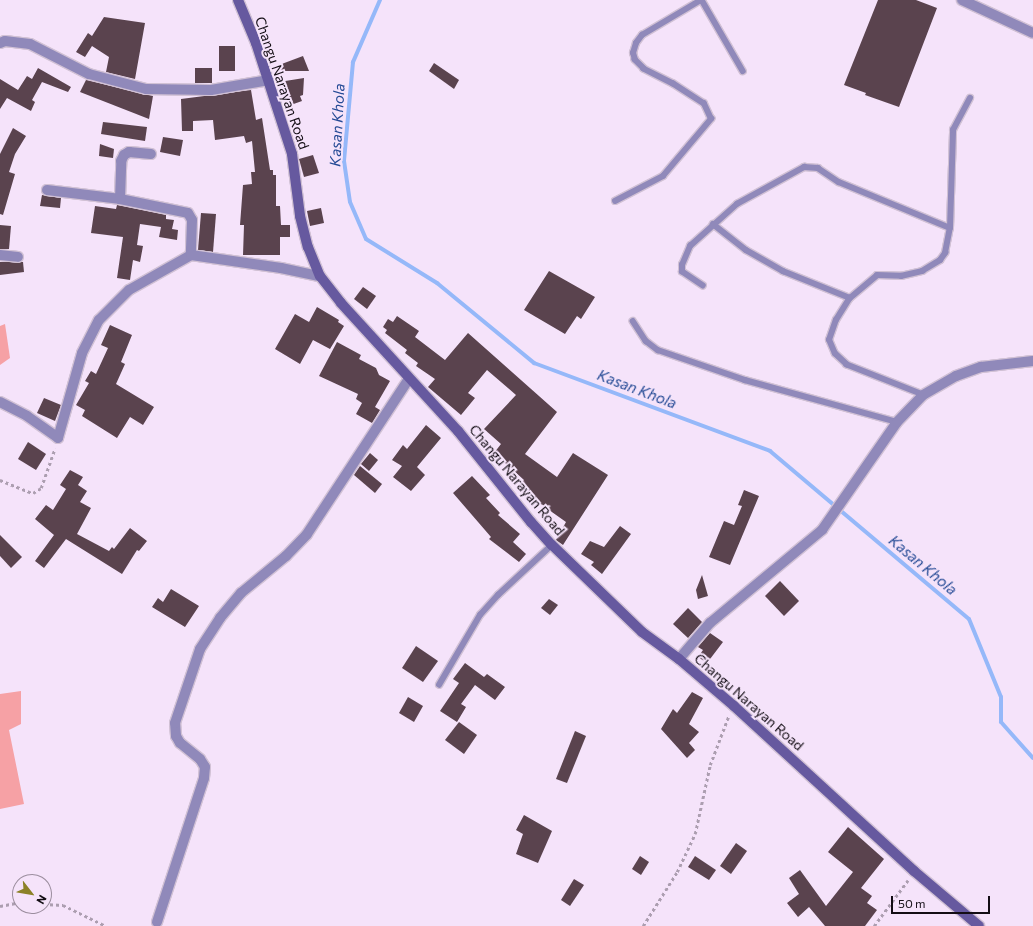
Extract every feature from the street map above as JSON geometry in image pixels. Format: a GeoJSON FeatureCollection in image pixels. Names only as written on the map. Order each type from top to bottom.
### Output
{"type":"FeatureCollection","features":[{"type":"Feature","properties":{"kind":"main road","name":"Changu Narayan Road"},"geometry":{"type":"LineString","coordinates":[[238,0],[269,80],[292,154],[300,216],[308,247],[320,276],[408,380],[458,431],[531,522],[552,545],[642,632],[679,659],[734,706],[914,871],[979,926]]}},
{"type":"Feature","properties":{"kind":"street"},"geometry":{"type":"LineString","coordinates":[[962,0],[1033,33]]}},
{"type":"Feature","properties":{"kind":"street"},"geometry":{"type":"LineString","coordinates":[[0,43],[5,41],[30,44],[89,74],[146,90],[211,90],[269,80]]}},
{"type":"Feature","properties":{"kind":"street"},"geometry":{"type":"LineString","coordinates":[[120,198],[120,161],[124,155],[129,152],[151,154]]}},
{"type":"Feature","properties":{"kind":"street"},"geometry":{"type":"LineString","coordinates":[[47,190],[120,198],[188,213],[192,220],[191,255]]}},
{"type":"Feature","properties":{"kind":"street"},"geometry":{"type":"LineString","coordinates":[[0,255],[18,257]]}},
{"type":"Feature","properties":{"kind":"street"},"geometry":{"type":"LineString","coordinates":[[0,402],[27,416],[58,438],[82,353],[99,320],[130,290],[191,255],[260,264],[320,276]]}},
{"type":"Feature","properties":{"kind":"street"},"geometry":{"type":"LineString","coordinates":[[679,659],[710,623],[822,530],[897,422],[923,395],[956,376],[981,367],[1033,361]]}},
{"type":"Feature","properties":{"kind":"street"},"geometry":{"type":"LineString","coordinates":[[157,922],[204,778],[205,767],[192,751],[180,743],[176,736],[175,723],[200,649],[220,618],[241,593],[286,556],[307,534],[408,380]]}},
{"type":"Feature","properties":{"kind":"lane"},"geometry":{"type":"LineString","coordinates":[[615,201],[662,176],[711,119],[704,104],[673,84],[644,69],[633,53],[636,43],[642,35],[702,0],[743,71]]}},
{"type":"Feature","properties":{"kind":"lane"},"geometry":{"type":"LineString","coordinates":[[923,395],[847,365],[835,354],[829,340],[836,320],[850,298],[877,275],[901,276],[922,271],[940,260],[945,253],[950,228],[953,130],[970,98]]}},
{"type":"Feature","properties":{"kind":"lane"},"geometry":{"type":"LineString","coordinates":[[703,286],[682,272],[682,265],[690,246],[737,204],[804,167],[818,168],[839,182],[950,228]]}},
{"type":"Feature","properties":{"kind":"lane"},"geometry":{"type":"LineString","coordinates":[[713,224],[746,250],[783,271],[850,298]]}},
{"type":"Feature","properties":{"kind":"lane"},"geometry":{"type":"LineString","coordinates":[[633,322],[646,341],[658,350],[745,380],[897,422]]}},
{"type":"Feature","properties":{"kind":"lane"},"geometry":{"type":"LineString","coordinates":[[439,685],[480,615],[498,595],[552,545]]}},
{"type":"Feature","properties":{"kind":"path"},"geometry":{"type":"LineString","coordinates":[[0,480],[33,493],[41,488],[58,438]]}},
{"type":"Feature","properties":{"kind":"path"},"geometry":{"type":"LineString","coordinates":[[642,926],[677,872],[695,834],[710,765],[734,706]]}},
{"type":"Feature","properties":{"kind":"path"},"geometry":{"type":"LineString","coordinates":[[874,926],[914,871]]}},
{"type":"Feature","properties":{"kind":"path"},"geometry":{"type":"LineString","coordinates":[[0,906],[12,904]]}},
{"type":"Feature","properties":{"kind":"path"},"geometry":{"type":"LineString","coordinates":[[52,904],[63,905],[106,926]]}},
{"type":"Feature","properties":{"kind":"shaded area"},"geometry":{"type":"Polygon","coordinates":[[[5,324],[10,358],[0,365],[0,326],[5,324]]]}},
{"type":"Feature","properties":{"kind":"shaded area"},"geometry":{"type":"Polygon","coordinates":[[[21,691],[21,724],[9,730],[24,804],[0,809],[0,694],[21,691]]]}},
{"type":"Feature","properties":{"kind":"building"},"geometry":{"type":"Polygon","coordinates":[[[878,0],[916,0],[937,8],[899,107],[865,95],[866,93],[844,85],[878,0]]]}},
{"type":"Feature","properties":{"kind":"building"},"geometry":{"type":"Polygon","coordinates":[[[104,17],[145,23],[135,79],[106,72],[109,57],[92,46],[85,57],[76,52],[88,33],[92,36],[104,17]]]}},
{"type":"Feature","properties":{"kind":"building"},"geometry":{"type":"Polygon","coordinates":[[[219,46],[235,46],[235,71],[219,71],[219,46]]]}},
{"type":"Feature","properties":{"kind":"building"},"geometry":{"type":"Polygon","coordinates":[[[303,56],[309,71],[272,71],[271,68],[303,56]]]}},
{"type":"Feature","properties":{"kind":"building"},"geometry":{"type":"Polygon","coordinates":[[[434,63],[459,80],[454,89],[429,71],[434,63]]]}},
{"type":"Feature","properties":{"kind":"building"},"geometry":{"type":"Polygon","coordinates":[[[38,68],[71,87],[68,92],[42,82],[32,100],[35,102],[31,111],[7,98],[0,109],[0,79],[18,90],[27,76],[32,79],[38,68]]]}},
{"type":"Feature","properties":{"kind":"building"},"geometry":{"type":"Polygon","coordinates":[[[195,68],[212,68],[212,83],[195,83],[195,68]]]}},
{"type":"Feature","properties":{"kind":"building"},"geometry":{"type":"Polygon","coordinates":[[[304,78],[303,95],[300,96],[302,101],[288,106],[279,82],[304,78]]]}},
{"type":"Feature","properties":{"kind":"building"},"geometry":{"type":"Polygon","coordinates":[[[86,80],[153,96],[149,119],[80,92],[86,80]]]}},
{"type":"Feature","properties":{"kind":"building"},"geometry":{"type":"Polygon","coordinates":[[[251,90],[256,120],[262,118],[270,170],[273,170],[273,175],[276,175],[276,206],[280,206],[281,225],[290,225],[290,237],[280,237],[280,255],[243,255],[244,225],[240,225],[243,185],[252,184],[251,172],[255,172],[252,141],[246,143],[244,136],[215,140],[213,120],[193,121],[193,131],[182,131],[181,99],[251,90]]]}},
{"type":"Feature","properties":{"kind":"building"},"geometry":{"type":"Polygon","coordinates":[[[103,122],[147,127],[145,141],[101,134],[103,122]]]}},
{"type":"Feature","properties":{"kind":"building"},"geometry":{"type":"Polygon","coordinates":[[[13,128],[26,136],[15,154],[9,172],[15,174],[3,215],[0,214],[0,154],[13,128]]]}},
{"type":"Feature","properties":{"kind":"building"},"geometry":{"type":"Polygon","coordinates":[[[163,137],[183,140],[180,156],[160,152],[163,137]]]}},
{"type":"Feature","properties":{"kind":"building"},"geometry":{"type":"Polygon","coordinates":[[[100,144],[114,149],[113,158],[99,156],[100,144]]]}},
{"type":"Feature","properties":{"kind":"building"},"geometry":{"type":"Polygon","coordinates":[[[313,155],[319,173],[304,177],[299,159],[313,155]]]}},
{"type":"Feature","properties":{"kind":"building"},"geometry":{"type":"Polygon","coordinates":[[[42,195],[61,198],[60,208],[40,206],[42,195]]]}},
{"type":"Feature","properties":{"kind":"building"},"geometry":{"type":"Polygon","coordinates":[[[117,205],[166,215],[166,219],[174,220],[172,229],[178,230],[177,240],[159,237],[161,227],[140,224],[137,245],[143,246],[140,262],[133,260],[130,280],[117,278],[123,237],[91,233],[95,206],[116,209],[117,205]]]}},
{"type":"Feature","properties":{"kind":"building"},"geometry":{"type":"Polygon","coordinates":[[[321,208],[324,223],[310,226],[307,211],[321,208]]]}},
{"type":"Feature","properties":{"kind":"building"},"geometry":{"type":"Polygon","coordinates":[[[201,213],[216,214],[213,252],[198,250],[201,213]]]}},
{"type":"Feature","properties":{"kind":"building"},"geometry":{"type":"Polygon","coordinates":[[[0,225],[11,226],[9,249],[0,249],[0,225]]]}},
{"type":"Feature","properties":{"kind":"building"},"geometry":{"type":"Polygon","coordinates":[[[0,262],[23,262],[24,272],[0,275],[0,262]]]}},
{"type":"Feature","properties":{"kind":"building"},"geometry":{"type":"Polygon","coordinates":[[[549,271],[595,297],[581,319],[577,316],[565,334],[524,310],[549,271]]]}},
{"type":"Feature","properties":{"kind":"building"},"geometry":{"type":"Polygon","coordinates":[[[363,287],[376,296],[367,309],[354,299],[363,287]]]}},
{"type":"Feature","properties":{"kind":"building"},"geometry":{"type":"Polygon","coordinates":[[[317,307],[339,320],[338,322],[344,326],[330,349],[313,340],[300,364],[275,349],[295,314],[309,322],[317,307]]]}},
{"type":"Feature","properties":{"kind":"building"},"geometry":{"type":"Polygon","coordinates":[[[397,316],[419,331],[415,337],[445,360],[468,333],[557,412],[525,454],[557,477],[573,453],[608,475],[563,545],[556,540],[566,522],[518,488],[524,480],[494,453],[501,444],[484,429],[516,395],[487,370],[468,393],[475,398],[461,415],[428,387],[435,379],[416,366],[418,363],[405,353],[407,350],[385,333],[387,330],[383,327],[388,319],[393,322],[397,316]]]}},
{"type":"Feature","properties":{"kind":"building"},"geometry":{"type":"Polygon","coordinates":[[[110,325],[132,335],[121,362],[125,364],[116,384],[154,407],[143,425],[130,417],[117,438],[82,416],[85,410],[76,405],[89,383],[85,381],[91,371],[96,374],[108,348],[101,345],[110,325]]]}},
{"type":"Feature","properties":{"kind":"building"},"geometry":{"type":"Polygon","coordinates":[[[337,342],[361,355],[359,359],[376,368],[379,375],[390,381],[375,407],[380,410],[372,423],[356,414],[362,403],[356,399],[358,394],[319,376],[337,342]]]}},
{"type":"Feature","properties":{"kind":"building"},"geometry":{"type":"Polygon","coordinates":[[[44,398],[61,405],[55,421],[37,413],[44,398]]]}},
{"type":"Feature","properties":{"kind":"building"},"geometry":{"type":"Polygon","coordinates":[[[426,425],[441,438],[417,467],[425,475],[411,491],[393,477],[402,466],[392,460],[403,445],[407,449],[426,425]]]}},
{"type":"Feature","properties":{"kind":"building"},"geometry":{"type":"Polygon","coordinates":[[[28,442],[46,454],[36,470],[18,459],[28,442]]]}},
{"type":"Feature","properties":{"kind":"building"},"geometry":{"type":"Polygon","coordinates":[[[370,453],[378,460],[369,471],[361,464],[370,453]]]}},
{"type":"Feature","properties":{"kind":"building"},"geometry":{"type":"Polygon","coordinates":[[[360,466],[382,484],[375,493],[354,475],[360,466]]]}},
{"type":"Feature","properties":{"kind":"building"},"geometry":{"type":"Polygon","coordinates":[[[70,470],[83,477],[78,485],[87,491],[80,502],[91,508],[77,534],[109,551],[112,547],[114,549],[130,528],[147,541],[139,551],[137,550],[122,574],[66,539],[44,568],[35,561],[54,535],[35,519],[46,505],[53,510],[66,489],[60,485],[70,470]]]}},
{"type":"Feature","properties":{"kind":"building"},"geometry":{"type":"Polygon","coordinates":[[[472,476],[490,495],[486,498],[500,513],[498,515],[520,534],[513,542],[526,554],[519,562],[489,539],[491,537],[453,493],[472,476]]]}},
{"type":"Feature","properties":{"kind":"building"},"geometry":{"type":"Polygon","coordinates":[[[744,490],[759,496],[730,565],[709,557],[724,521],[734,525],[742,506],[738,505],[744,490]]]}},
{"type":"Feature","properties":{"kind":"building"},"geometry":{"type":"Polygon","coordinates":[[[620,526],[631,534],[602,574],[591,565],[594,562],[581,554],[590,541],[604,547],[620,526]]]}},
{"type":"Feature","properties":{"kind":"building"},"geometry":{"type":"Polygon","coordinates":[[[0,535],[22,557],[11,568],[0,556],[0,535]]]}},
{"type":"Feature","properties":{"kind":"building"},"geometry":{"type":"Polygon","coordinates":[[[702,575],[708,596],[698,599],[696,590],[702,575]]]}},
{"type":"Feature","properties":{"kind":"building"},"geometry":{"type":"Polygon","coordinates":[[[780,581],[799,601],[784,616],[765,596],[780,581]]]}},
{"type":"Feature","properties":{"kind":"building"},"geometry":{"type":"Polygon","coordinates":[[[171,589],[199,606],[185,627],[152,607],[158,598],[163,602],[171,589]]]}},
{"type":"Feature","properties":{"kind":"building"},"geometry":{"type":"Polygon","coordinates":[[[549,599],[558,605],[550,615],[541,608],[549,599]]]}},
{"type":"Feature","properties":{"kind":"building"},"geometry":{"type":"Polygon","coordinates":[[[688,608],[702,622],[688,638],[673,624],[688,608]]]}},
{"type":"Feature","properties":{"kind":"building"},"geometry":{"type":"Polygon","coordinates":[[[710,633],[723,642],[707,663],[698,657],[703,650],[698,647],[710,633]]]}},
{"type":"Feature","properties":{"kind":"building"},"geometry":{"type":"Polygon","coordinates":[[[416,646],[438,661],[423,682],[402,668],[416,646]]]}},
{"type":"Feature","properties":{"kind":"building"},"geometry":{"type":"Polygon","coordinates":[[[465,663],[484,677],[487,674],[505,687],[495,700],[475,685],[461,704],[466,707],[457,722],[440,711],[459,683],[453,679],[465,663]]]}},
{"type":"Feature","properties":{"kind":"building"},"geometry":{"type":"Polygon","coordinates":[[[692,692],[703,698],[689,724],[699,732],[689,743],[695,750],[687,758],[661,729],[673,709],[677,713],[692,692]]]}},
{"type":"Feature","properties":{"kind":"building"},"geometry":{"type":"Polygon","coordinates":[[[408,697],[423,706],[414,722],[399,713],[408,697]]]}},
{"type":"Feature","properties":{"kind":"building"},"geometry":{"type":"Polygon","coordinates":[[[459,722],[477,735],[464,754],[445,740],[459,722]]]}},
{"type":"Feature","properties":{"kind":"building"},"geometry":{"type":"Polygon","coordinates":[[[575,731],[586,736],[567,783],[556,779],[575,731]]]}},
{"type":"Feature","properties":{"kind":"building"},"geometry":{"type":"Polygon","coordinates":[[[524,815],[552,831],[538,863],[516,854],[523,834],[516,830],[524,815]]]}},
{"type":"Feature","properties":{"kind":"building"},"geometry":{"type":"Polygon","coordinates":[[[848,827],[884,859],[861,888],[872,896],[867,903],[877,910],[865,926],[825,926],[809,907],[798,917],[787,903],[799,894],[789,878],[800,870],[826,906],[853,872],[828,852],[848,827]]]}},
{"type":"Feature","properties":{"kind":"building"},"geometry":{"type":"Polygon","coordinates":[[[736,843],[747,851],[731,874],[720,866],[736,843]]]}},
{"type":"Feature","properties":{"kind":"building"},"geometry":{"type":"Polygon","coordinates":[[[640,856],[649,862],[641,875],[632,869],[640,856]]]}},
{"type":"Feature","properties":{"kind":"building"},"geometry":{"type":"Polygon","coordinates":[[[695,856],[716,870],[709,880],[688,867],[695,856]]]}},
{"type":"Feature","properties":{"kind":"building"},"geometry":{"type":"Polygon","coordinates":[[[574,879],[584,885],[570,906],[561,900],[574,879]]]}},
{"type":"Feature","properties":{"kind":"waterway","name":"Kasan Khola"},"geometry":{"type":"LineString","coordinates":[[380,0],[353,62],[344,161],[350,202],[366,239],[437,283],[534,363],[770,451],[969,619],[1001,697],[1001,722],[1033,758]]}}]}
